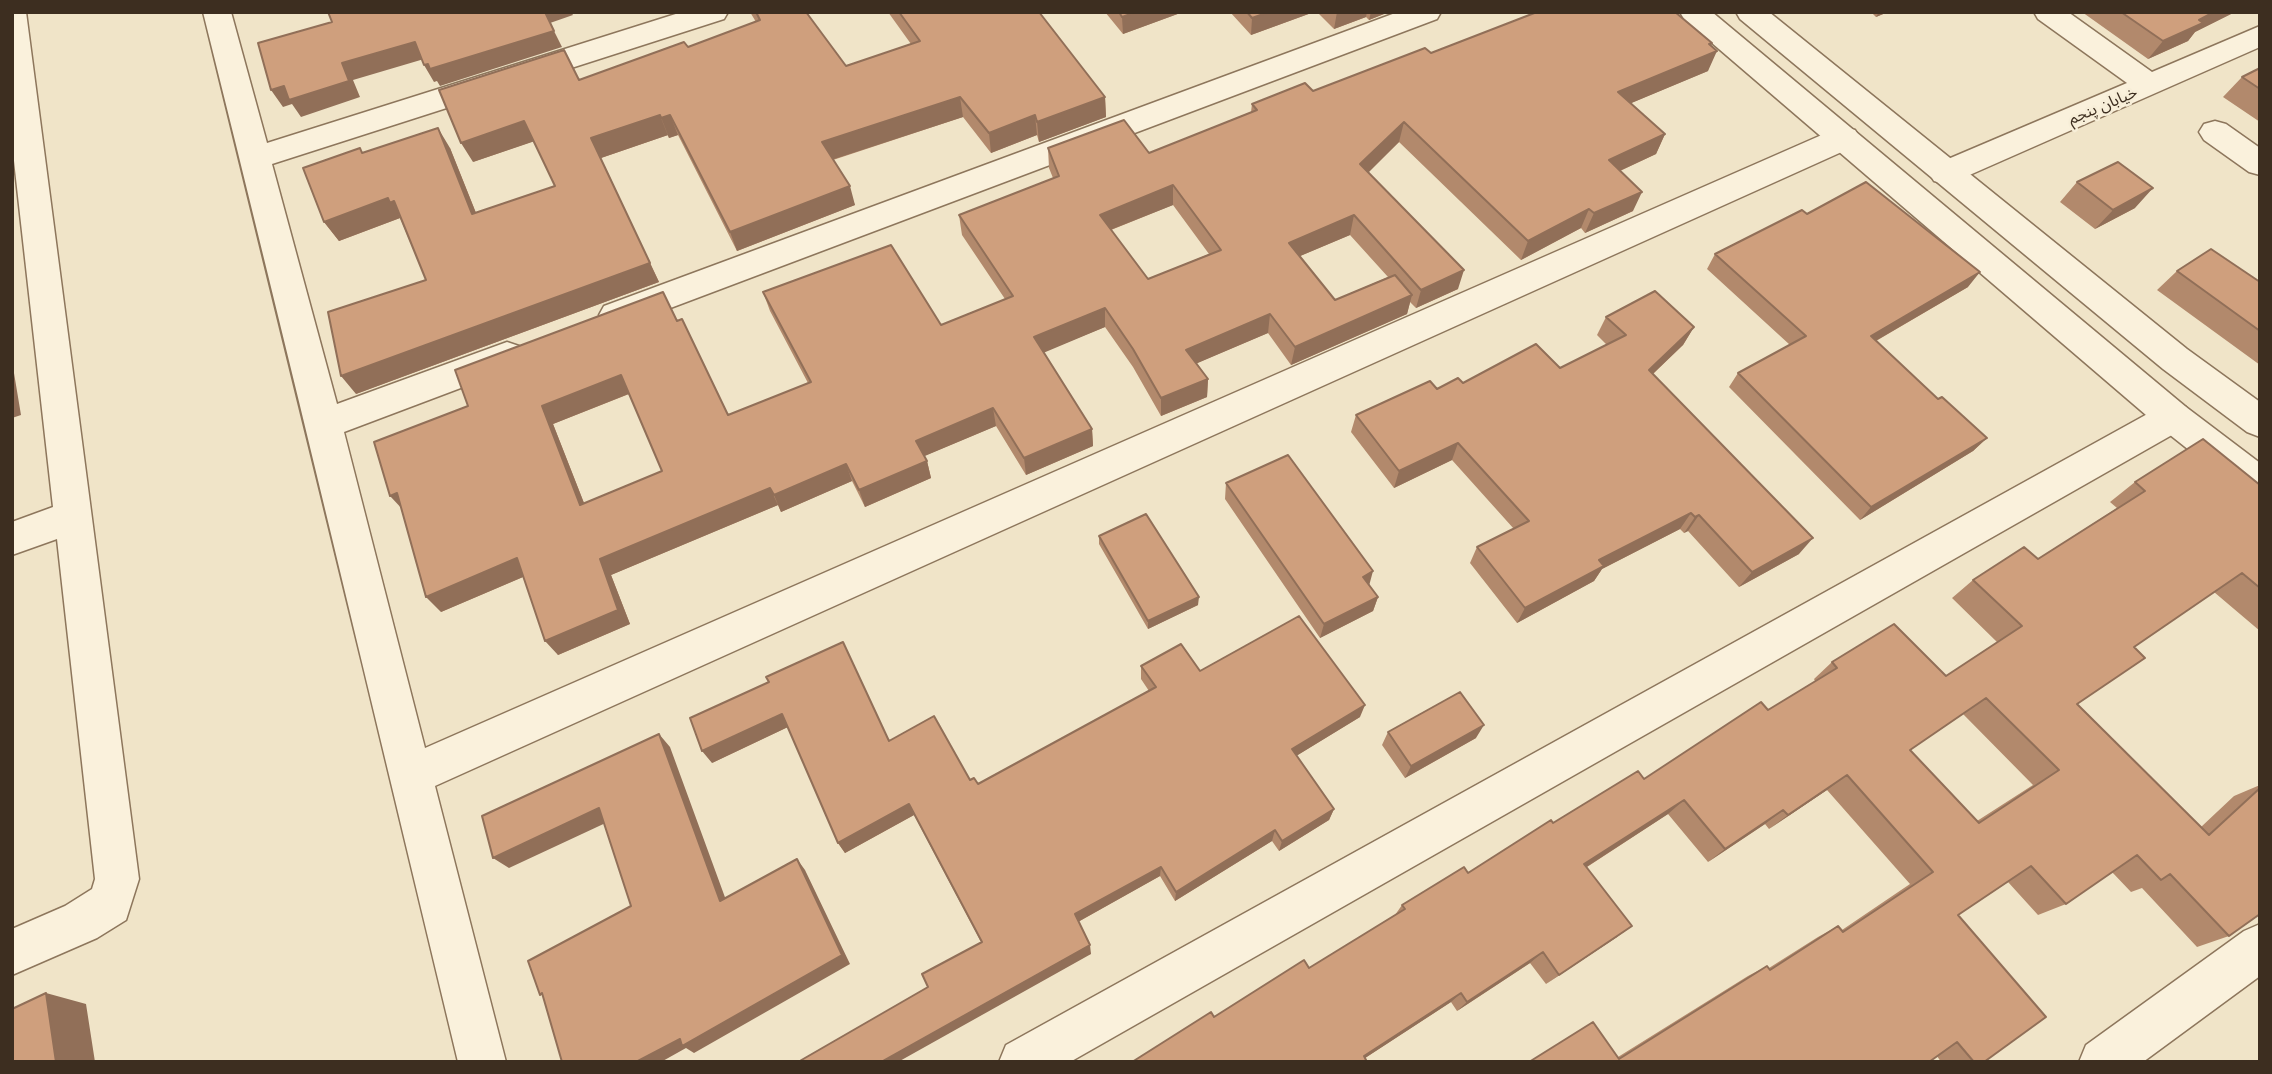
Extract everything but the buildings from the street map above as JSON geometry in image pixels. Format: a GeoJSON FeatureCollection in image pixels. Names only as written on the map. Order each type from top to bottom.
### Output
{"type":"FeatureCollection","features":[{"type":"Feature","properties":{"kind":"street"},"geometry":{"type":"LineString","coordinates":[[217,12],[253,159],[324,424],[482,1062]]}},
{"type":"Feature","properties":{"kind":"street"},"geometry":{"type":"LineString","coordinates":[[253,159],[714,12]]}},
{"type":"Feature","properties":{"kind":"street"},"geometry":{"type":"LineString","coordinates":[[583,327],[1427,12]]}},
{"type":"Feature","properties":{"kind":"street"},"geometry":{"type":"LineString","coordinates":[[1695,12],[2174,416],[2260,485]]}},
{"type":"Feature","properties":{"kind":"street"},"geometry":{"type":"LineString","coordinates":[[1750,12],[2175,359],[2260,422]]}},
{"type":"Feature","properties":{"kind":"street"},"geometry":{"type":"LineString","coordinates":[[2048,12],[2150,85]]}},
{"type":"Feature","properties":{"kind":"street"},"geometry":{"type":"LineString","coordinates":[[12,16],[24,232],[71,517],[117,879],[110,904],[81,922],[12,952]]}},
{"type":"Feature","properties":{"kind":"street","name":"خیابان پنجم"},"geometry":{"type":"LineString","coordinates":[[1945,173],[2260,35]]}},
{"type":"Feature","properties":{"kind":"street"},"geometry":{"type":"LineString","coordinates":[[2215,132],[2260,164]]}},
{"type":"Feature","properties":{"kind":"street"},"geometry":{"type":"LineString","coordinates":[[410,776],[1844,138]]}},
{"type":"Feature","properties":{"kind":"street"},"geometry":{"type":"LineString","coordinates":[[324,424],[531,347]]}},
{"type":"Feature","properties":{"kind":"street"},"geometry":{"type":"LineString","coordinates":[[1023,1062],[2174,416]]}},
{"type":"Feature","properties":{"kind":"street"},"geometry":{"type":"LineString","coordinates":[[12,539],[71,517]]}},
{"type":"Feature","properties":{"kind":"street"},"geometry":{"type":"LineString","coordinates":[[2103,1062],[2260,947]]}}]}
